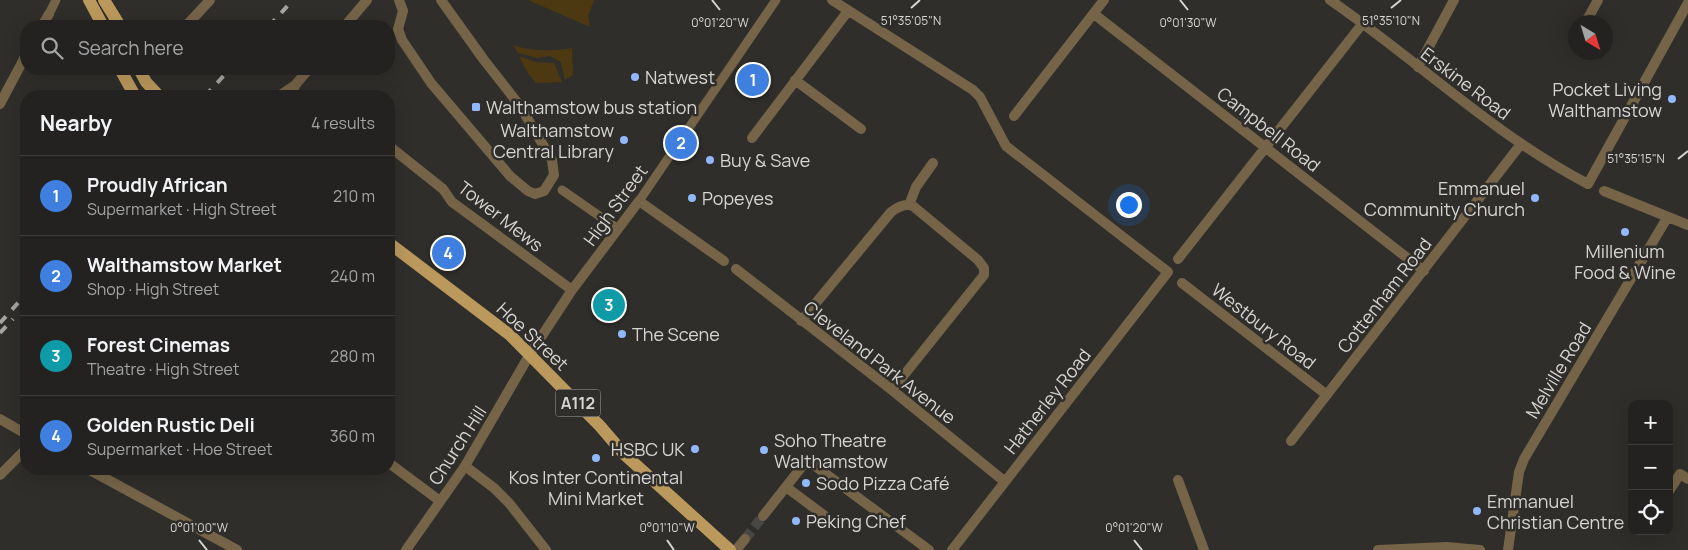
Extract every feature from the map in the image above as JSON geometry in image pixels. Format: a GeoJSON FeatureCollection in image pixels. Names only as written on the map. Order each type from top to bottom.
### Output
{"type":"FeatureCollection","features":[{"type":"Feature","properties":{"kind":"main road"},"geometry":{"type":"LineString","coordinates":[[104,0],[116,20]]}},
{"type":"Feature","properties":{"kind":"main road"},"geometry":{"type":"LineString","coordinates":[[94,3],[101,20]]}},
{"type":"Feature","properties":{"kind":"main road"},"geometry":{"type":"LineString","coordinates":[[123,75],[132,90]]}},
{"type":"Feature","properties":{"kind":"main road"},"geometry":{"type":"LineString","coordinates":[[144,75],[155,90]]}},
{"type":"Feature","properties":{"kind":"main road","name":"Hoe Street"},"geometry":{"type":"LineString","coordinates":[[395,248],[496,324],[530,354],[600,426],[624,454],[730,550]]}},
{"type":"Feature","properties":{"kind":"street"},"geometry":{"type":"LineString","coordinates":[[46,20],[56,0]]}},
{"type":"Feature","properties":{"kind":"street"},"geometry":{"type":"LineString","coordinates":[[192,20],[210,0]]}},
{"type":"Feature","properties":{"kind":"street"},"geometry":{"type":"LineString","coordinates":[[350,20],[367,0]]}},
{"type":"Feature","properties":{"kind":"street"},"geometry":{"type":"LineString","coordinates":[[398,0],[403,11],[398,28],[402,40],[431,83],[510,176],[528,191],[535,194],[541,192],[551,182],[554,175],[552,160],[520,106],[441,0]]}},
{"type":"Feature","properties":{"kind":"street","name":"High Street"},"geometry":{"type":"LineString","coordinates":[[530,354],[572,290],[639,201],[776,0]]}},
{"type":"Feature","properties":{"kind":"street"},"geometry":{"type":"LineString","coordinates":[[752,138],[848,11],[832,0]]}},
{"type":"Feature","properties":{"kind":"street"},"geometry":{"type":"LineString","coordinates":[[1014,116],[1104,0]]}},
{"type":"Feature","properties":{"kind":"street","name":"Erskine Road"},"geometry":{"type":"LineString","coordinates":[[1330,0],[1363,23],[1521,144],[1558,169],[1588,184],[1688,3]]}},
{"type":"Feature","properties":{"kind":"street"},"geometry":{"type":"LineString","coordinates":[[1418,67],[1454,0]]}},
{"type":"Feature","properties":{"kind":"street"},"geometry":{"type":"LineString","coordinates":[[1590,15],[1598,0]]}},
{"type":"Feature","properties":{"kind":"street"},"geometry":{"type":"LineString","coordinates":[[1683,0],[1688,3]]}},
{"type":"Feature","properties":{"kind":"street","name":"Hatherley Road"},"geometry":{"type":"LineString","coordinates":[[848,11],[973,90],[980,97],[1006,146],[1168,272],[952,550]]}},
{"type":"Feature","properties":{"kind":"street","name":"Campbell Road"},"geometry":{"type":"LineString","coordinates":[[1094,14],[1424,271]]}},
{"type":"Feature","properties":{"kind":"street"},"geometry":{"type":"LineString","coordinates":[[1178,259],[1363,23]]}},
{"type":"Feature","properties":{"kind":"street"},"geometry":{"type":"LineString","coordinates":[[0,104],[20,66]]}},
{"type":"Feature","properties":{"kind":"street"},"geometry":{"type":"LineString","coordinates":[[288,90],[304,75]]}},
{"type":"Feature","properties":{"kind":"street"},"geometry":{"type":"LineString","coordinates":[[795,80],[862,129]]}},
{"type":"Feature","properties":{"kind":"street"},"geometry":{"type":"LineString","coordinates":[[293,90],[296,84]]}},
{"type":"Feature","properties":{"kind":"street","name":"Cottenham Road"},"geometry":{"type":"LineString","coordinates":[[1291,441],[1521,144]]}},
{"type":"Feature","properties":{"kind":"street","name":"Tower Mews"},"geometry":{"type":"LineString","coordinates":[[395,151],[443,189],[452,202],[572,290]]}},
{"type":"Feature","properties":{"kind":"street"},"geometry":{"type":"LineString","coordinates":[[801,321],[891,212],[909,205],[916,187],[933,163]]}},
{"type":"Feature","properties":{"kind":"street"},"geometry":{"type":"LineString","coordinates":[[562,190],[618,229]]}},
{"type":"Feature","properties":{"kind":"street"},"geometry":{"type":"LineString","coordinates":[[1604,192],[1688,225]]}},
{"type":"Feature","properties":{"kind":"street"},"geometry":{"type":"LineString","coordinates":[[639,201],[724,261]]}},
{"type":"Feature","properties":{"kind":"street"},"geometry":{"type":"LineString","coordinates":[[892,390],[984,275],[984,268],[978,260],[909,205]]}},
{"type":"Feature","properties":{"kind":"street","name":"Melville Road"},"geometry":{"type":"LineString","coordinates":[[1508,550],[1519,472],[1524,459],[1667,218]]}},
{"type":"Feature","properties":{"kind":"street","name":"Cleveland Park Avenue"},"geometry":{"type":"LineString","coordinates":[[736,269],[892,390],[1004,481]]}},
{"type":"Feature","properties":{"kind":"street","name":"Westbury Road"},"geometry":{"type":"LineString","coordinates":[[1182,283],[1327,395]]}},
{"type":"Feature","properties":{"kind":"street","name":"Church Hill"},"geometry":{"type":"LineString","coordinates":[[406,550],[465,466],[530,354]]}},
{"type":"Feature","properties":{"kind":"street"},"geometry":{"type":"LineString","coordinates":[[0,419],[20,431]]}},
{"type":"Feature","properties":{"kind":"street"},"geometry":{"type":"LineString","coordinates":[[0,475],[20,455]]}},
{"type":"Feature","properties":{"kind":"street"},"geometry":{"type":"LineString","coordinates":[[763,516],[807,460],[929,550]]}},
{"type":"Feature","properties":{"kind":"street"},"geometry":{"type":"LineString","coordinates":[[465,466],[494,488],[509,503],[546,550]]}},
{"type":"Feature","properties":{"kind":"street"},"geometry":{"type":"LineString","coordinates":[[395,467],[440,501]]}},
{"type":"Feature","properties":{"kind":"street"},"geometry":{"type":"LineString","coordinates":[[1670,490],[1680,474],[1688,479]]}},
{"type":"Feature","properties":{"kind":"street"},"geometry":{"type":"LineString","coordinates":[[99,475],[236,550]]}},
{"type":"Feature","properties":{"kind":"street"},"geometry":{"type":"LineString","coordinates":[[1178,480],[1204,550]]}},
{"type":"Feature","properties":{"kind":"street"},"geometry":{"type":"LineString","coordinates":[[786,487],[825,516]]}},
{"type":"Feature","properties":{"kind":"street"},"geometry":{"type":"LineString","coordinates":[[736,550],[744,539]]}},
{"type":"Feature","properties":{"kind":"street"},"geometry":{"type":"LineString","coordinates":[[1378,550],[1447,548],[1480,550]]}},
{"type":"Feature","properties":{"kind":"shaded area"},"geometry":{"type":"Polygon","coordinates":[[[528,0],[594,0],[588,16],[590,27],[528,0]]]}},
{"type":"Feature","properties":{"kind":"shaded area"},"geometry":{"type":"Polygon","coordinates":[[[513,45],[542,50],[572,48],[573,75],[565,80],[561,62],[550,56],[537,58],[518,53],[513,45]]]}},
{"type":"Feature","properties":{"kind":"shaded area"},"geometry":{"type":"Polygon","coordinates":[[[519,56],[536,62],[554,63],[562,82],[536,83],[527,72],[519,56]]]}},
{"type":"Feature","properties":{"kind":"tunnel"},"geometry":{"type":"LineString","coordinates":[[745,539],[763,516]]}},
{"type":"Feature","properties":{"kind":"railway"},"geometry":{"type":"LineString","coordinates":[[275,20],[293,0]]}},
{"type":"Feature","properties":{"kind":"railway"},"geometry":{"type":"LineString","coordinates":[[211,90],[224,75]]}},
{"type":"Feature","properties":{"kind":"railway"},"geometry":{"type":"LineString","coordinates":[[0,323],[20,301]]}},
{"type":"Feature","properties":{"kind":"railway"},"geometry":{"type":"LineString","coordinates":[[0,333],[13,319]]}},
{"type":"Feature","properties":{"kind":"place","name":"Natwest"},"geometry":{"type":"Point","coordinates":[635,77]}},
{"type":"Feature","properties":{"kind":"place","name":"Proudly African"},"geometry":{"type":"Point","coordinates":[753,80]}},
{"type":"Feature","properties":{"kind":"place","name":"Pocket Living Walthamstow"},"geometry":{"type":"Point","coordinates":[1672,99]}},
{"type":"Feature","properties":{"kind":"place","name":"Walthamstow bus station"},"geometry":{"type":"Point","coordinates":[476,107]}},
{"type":"Feature","properties":{"kind":"place","name":"Walthamstow Central Library"},"geometry":{"type":"Point","coordinates":[624,140]}},
{"type":"Feature","properties":{"kind":"place","name":"Walthamstow Market"},"geometry":{"type":"Point","coordinates":[681,143]}},
{"type":"Feature","properties":{"kind":"place","name":"Buy & Save"},"geometry":{"type":"Point","coordinates":[710,160]}},
{"type":"Feature","properties":{"kind":"place","name":"Popeyes"},"geometry":{"type":"Point","coordinates":[692,198]}},
{"type":"Feature","properties":{"kind":"place","name":"Emmanuel Community Church"},"geometry":{"type":"Point","coordinates":[1535,198]}},
{"type":"Feature","properties":{"kind":"place","name":"Millenium Food & Wine"},"geometry":{"type":"Point","coordinates":[1625,232]}},
{"type":"Feature","properties":{"kind":"place","name":"Golden Rustic Deli"},"geometry":{"type":"Point","coordinates":[448,253]}},
{"type":"Feature","properties":{"kind":"place","name":"Forest Cinemas"},"geometry":{"type":"Point","coordinates":[609,305]}},
{"type":"Feature","properties":{"kind":"place","name":"The Scene"},"geometry":{"type":"Point","coordinates":[622,334]}},
{"type":"Feature","properties":{"kind":"place","name":"HSBC UK"},"geometry":{"type":"Point","coordinates":[695,449]}},
{"type":"Feature","properties":{"kind":"place","name":"Soho Theatre Walthamstow"},"geometry":{"type":"Point","coordinates":[764,450]}},
{"type":"Feature","properties":{"kind":"place","name":"Kos Inter Continental Mini Market"},"geometry":{"type":"Point","coordinates":[596,458]}},
{"type":"Feature","properties":{"kind":"place","name":"Sodo Pizza Café"},"geometry":{"type":"Point","coordinates":[806,483]}},
{"type":"Feature","properties":{"kind":"place","name":"Emmanuel Christian Centre"},"geometry":{"type":"Point","coordinates":[1477,511]}},
{"type":"Feature","properties":{"kind":"place","name":"Peking Chef"},"geometry":{"type":"Point","coordinates":[796,521]}}]}
